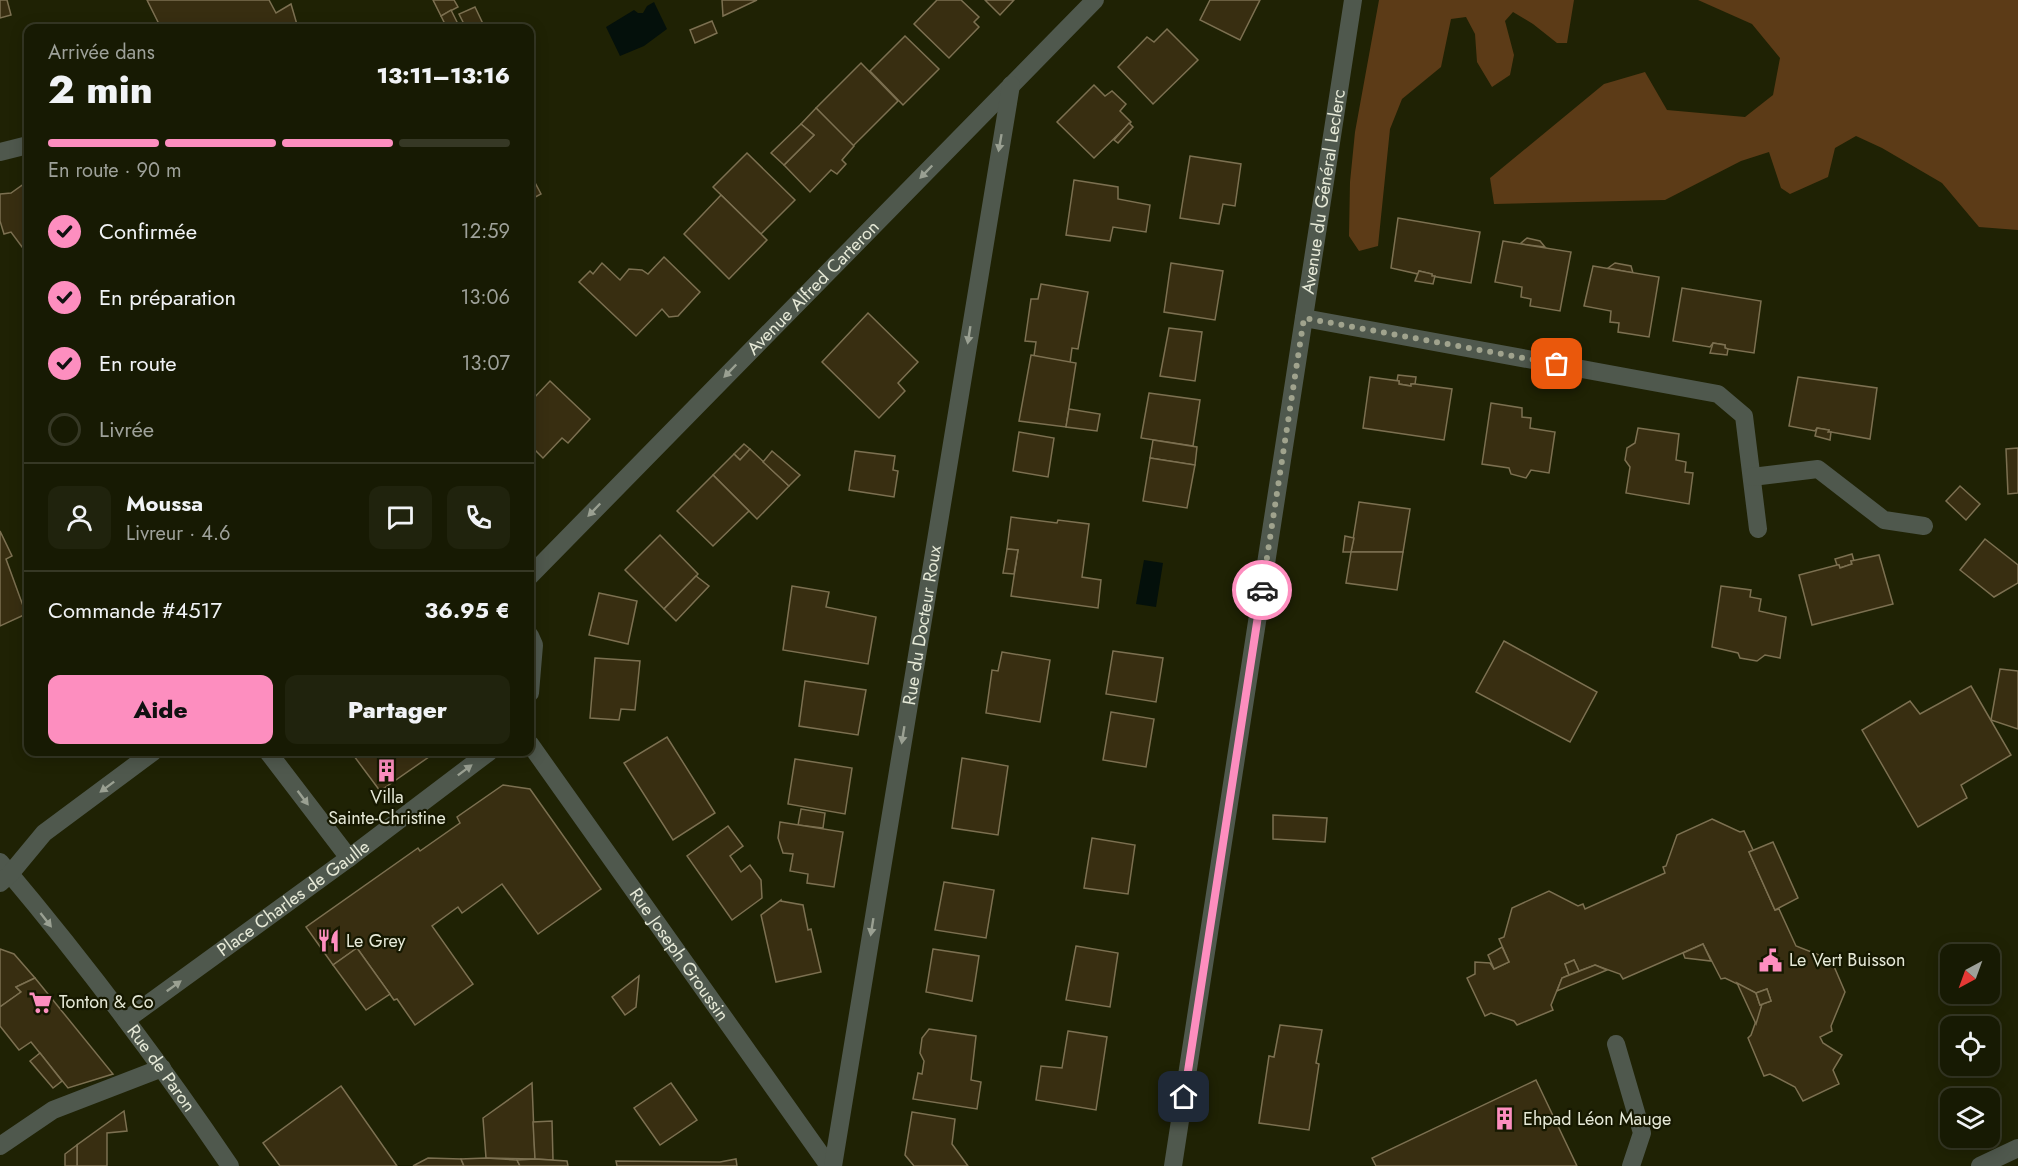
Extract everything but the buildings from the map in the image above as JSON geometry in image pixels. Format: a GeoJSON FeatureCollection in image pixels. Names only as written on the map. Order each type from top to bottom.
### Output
{"type":"FeatureCollection","features":[{"type":"Feature","properties":{"kind":"street","name":"Avenue Alfred Carteron"},"geometry":{"type":"LineString","coordinates":[[534,572],[1095,0]]}},
{"type":"Feature","properties":{"kind":"street","name":"Avenue du Général Leclerc"},"geometry":{"type":"LineString","coordinates":[[1173,1166],[1353,0]]}},
{"type":"Feature","properties":{"kind":"street","name":"Rue du Docteur Roux"},"geometry":{"type":"LineString","coordinates":[[831,1166],[1011,85]]}},
{"type":"Feature","properties":{"kind":"street"},"geometry":{"type":"LineString","coordinates":[[0,152],[24,146]]}},
{"type":"Feature","properties":{"kind":"street"},"geometry":{"type":"LineString","coordinates":[[1304,318],[1718,394],[1744,416],[1758,529]]}},
{"type":"Feature","properties":{"kind":"street"},"geometry":{"type":"LineString","coordinates":[[1752,477],[1818,469],[1884,520],[1924,526]]}},
{"type":"Feature","properties":{"kind":"street","name":"Rue Joseph Groussin"},"geometry":{"type":"LineString","coordinates":[[534,750],[831,1166]]}},
{"type":"Feature","properties":{"kind":"street"},"geometry":{"type":"LineString","coordinates":[[3,873],[44,833],[148,756]]}},
{"type":"Feature","properties":{"kind":"street"},"geometry":{"type":"LineString","coordinates":[[271,756],[349,858]]}},
{"type":"Feature","properties":{"kind":"street","name":"Place Charles de Gaulle"},"geometry":{"type":"LineString","coordinates":[[126,1020],[349,858],[484,756]]}},
{"type":"Feature","properties":{"kind":"street","name":"Rue de Paron"},"geometry":{"type":"LineString","coordinates":[[3,873],[126,1020],[230,1166]]}},
{"type":"Feature","properties":{"kind":"street"},"geometry":{"type":"LineString","coordinates":[[1616,1044],[1642,1133],[1631,1166]]}},
{"type":"Feature","properties":{"kind":"street"},"geometry":{"type":"LineString","coordinates":[[0,1146],[53,1110],[162,1068]]}},
{"type":"Feature","properties":{"kind":"street"},"geometry":{"type":"LineString","coordinates":[[1980,1166],[2018,1148]]}},
{"type":"Feature","properties":{"kind":"shaded area"},"geometry":{"type":"Polygon","coordinates":[[[1379,0],[1574,0],[1567,43],[1557,43],[1513,12],[1505,21],[1514,55],[1510,75],[1492,87],[1477,62],[1475,34],[1466,17],[1451,19],[1441,67],[1402,99],[1390,129],[1378,246],[1359,251],[1349,236],[1350,182],[1355,132],[1379,0]]]}},
{"type":"Feature","properties":{"kind":"shaded area"},"geometry":{"type":"Polygon","coordinates":[[[1698,0],[2018,0],[2018,230],[1979,227],[1942,183],[1882,148],[1856,136],[1835,148],[1828,177],[1790,194],[1781,188],[1769,152],[1741,161],[1665,200],[1494,204],[1490,178],[1604,84],[1645,72],[1667,110],[1745,117],[1773,95],[1780,58],[1752,24],[1698,0]]]}},
{"type":"Feature","properties":{"kind":"shaded area"},"geometry":{"type":"Polygon","coordinates":[[[654,2],[667,29],[644,46],[620,56],[606,27],[634,10],[643,13],[647,6],[654,2]]]}},
{"type":"Feature","properties":{"kind":"shaded area"},"geometry":{"type":"Polygon","coordinates":[[[1144,560],[1163,563],[1156,607],[1136,604],[1144,560]]]}},
{"type":"Feature","properties":{"kind":"way so far"},"geometry":{"type":"LineString","coordinates":[[1262,590],[1304,318],[1557,364]]}},
{"type":"Feature","properties":{"kind":"place","name":"Villa Sainte-Christine"},"geometry":{"type":"Point","coordinates":[387,771]}},
{"type":"Feature","properties":{"kind":"place","name":"Le Grey"},"geometry":{"type":"Point","coordinates":[328,941]}},
{"type":"Feature","properties":{"kind":"place","name":"Le Vert Buisson"},"geometry":{"type":"Point","coordinates":[1771,960]}},
{"type":"Feature","properties":{"kind":"place","name":"Tonton & Co"},"geometry":{"type":"Point","coordinates":[41,1002]}},
{"type":"Feature","properties":{"kind":"place","name":"Ehpad Léon Mauge"},"geometry":{"type":"Point","coordinates":[1505,1119]}},
{"type":"Feature","properties":{"kind":"route"},"geometry":{"type":"LineString","coordinates":[[1184,1097],[1262,590]]}}]}
